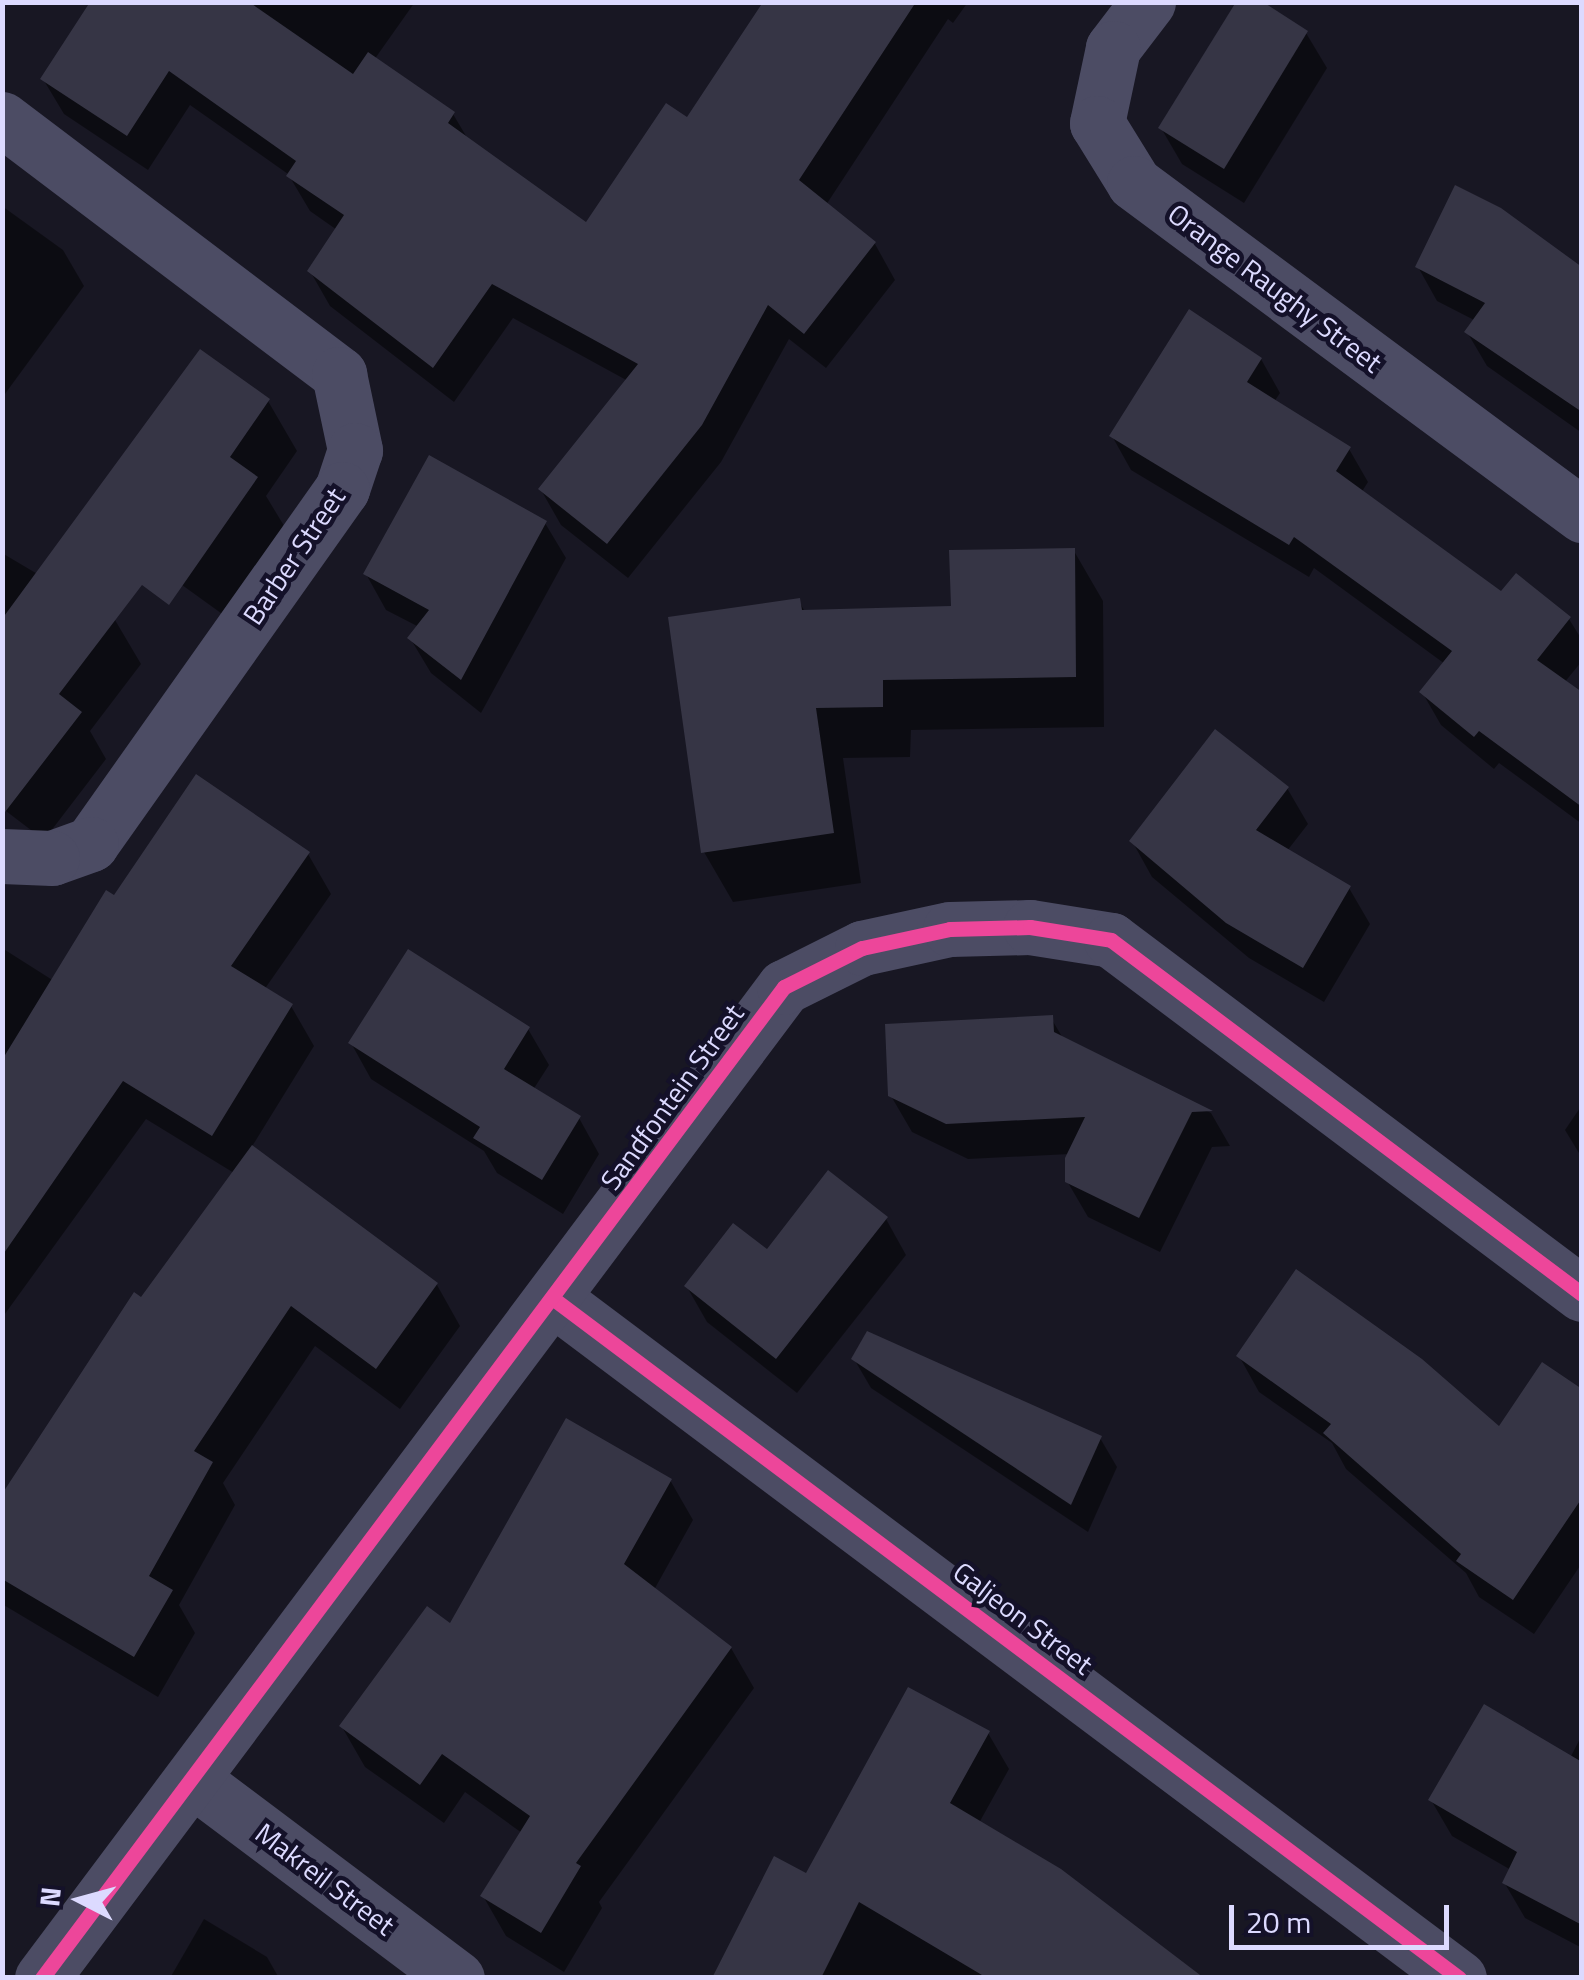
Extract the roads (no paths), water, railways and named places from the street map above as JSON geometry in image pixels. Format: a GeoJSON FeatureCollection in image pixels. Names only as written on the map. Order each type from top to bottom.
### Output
{"type":"FeatureCollection","features":[{"type":"Feature","properties":{"kind":"street","name":"Orange Raughy Street"},"geometry":{"type":"LineString","coordinates":[[1148,2],[1113,48],[1096,123],[1134,184],[1582,516]]}},
{"type":"Feature","properties":{"kind":"street","name":"Barber Street"},"geometry":{"type":"LineString","coordinates":[[2,119],[339,374],[355,450],[342,489],[92,844],[52,858],[2,856]]}},
{"type":"Feature","properties":{"kind":"street","name":"Sandfontein Street"},"geometry":{"type":"LineString","coordinates":[[42,1978],[555,1300],[784,987],[862,948],[950,929],[1030,927],[1111,940],[1582,1294]]}},
{"type":"Feature","properties":{"kind":"street","name":"Galjeon Street"},"geometry":{"type":"LineString","coordinates":[[555,1300],[1459,1978]]}},
{"type":"Feature","properties":{"kind":"street","name":"Makreil Street"},"geometry":{"type":"LineString","coordinates":[[193,1780],[457,1978]]}}]}
